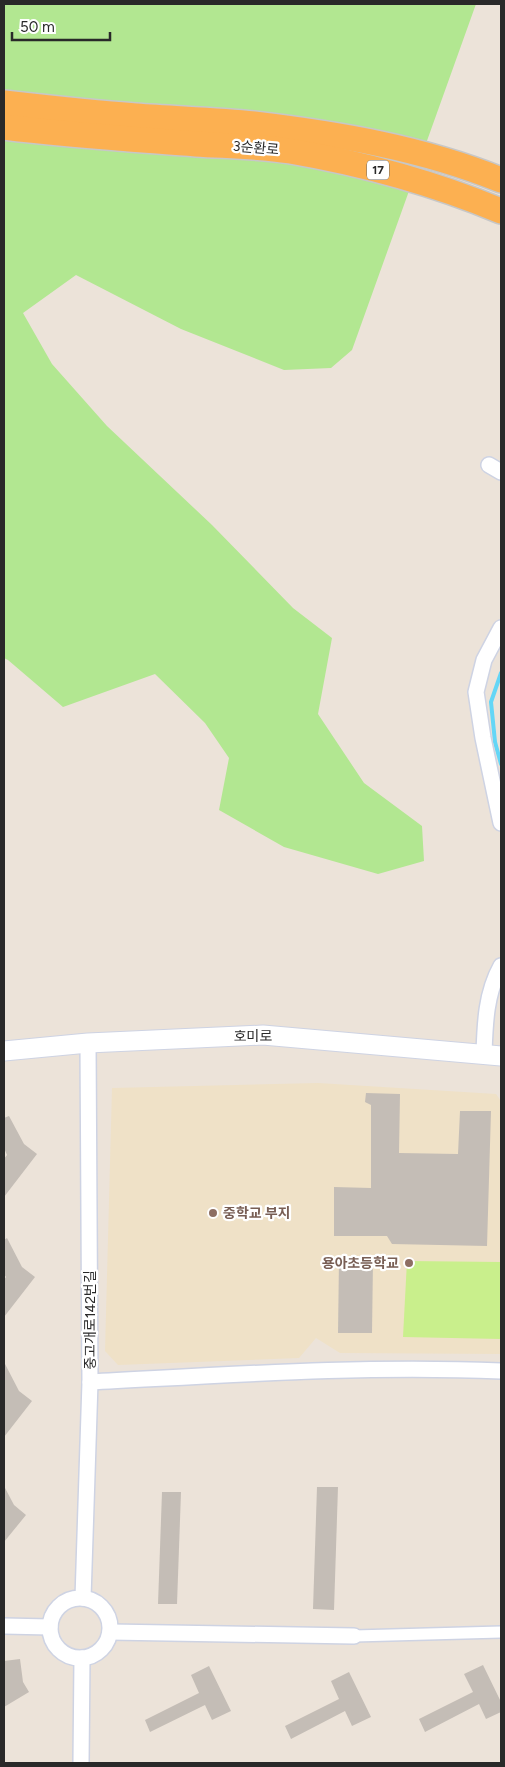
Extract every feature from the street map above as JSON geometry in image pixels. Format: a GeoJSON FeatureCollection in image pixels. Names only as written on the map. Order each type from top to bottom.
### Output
{"type":"FeatureCollection","features":[{"type":"Feature","properties":{"kind":"highway","name":"3순환로"},"geometry":{"type":"LineString","coordinates":[[4,103],[134,116],[252,135],[290,151],[375,170],[485,204],[501,211]]}},
{"type":"Feature","properties":{"kind":"highway","name":"3순환로"},"geometry":{"type":"LineString","coordinates":[[4,127],[66,134],[334,136],[389,146],[446,160],[501,180]]}},
{"type":"Feature","properties":{"kind":"street"},"geometry":{"type":"LineString","coordinates":[[501,628],[484,660],[476,692],[483,738],[501,823]]}},
{"type":"Feature","properties":{"kind":"street"},"geometry":{"type":"LineString","coordinates":[[493,1054],[486,1013],[494,979],[501,966]]}},
{"type":"Feature","properties":{"kind":"street","name":"호미로"},"geometry":{"type":"LineString","coordinates":[[4,1051],[88,1043],[263,1035],[493,1054]]}},
{"type":"Feature","properties":{"kind":"street","name":"중고개로142번길"},"geometry":{"type":"LineString","coordinates":[[83,1598],[90,1382],[88,1043]]}},
{"type":"Feature","properties":{"kind":"street"},"geometry":{"type":"LineString","coordinates":[[90,1382],[321,1370],[439,1368],[501,1371]]}},
{"type":"Feature","properties":{"kind":"street"},"geometry":{"type":"LineString","coordinates":[[73,1598],[83,1598],[92,1600],[100,1605],[107,1613],[110,1622],[110,1632],[107,1642],[101,1650],[92,1656],[72,1657],[63,1653],[56,1646],[51,1637],[50,1627],[52,1617],[64,1602],[73,1598]]}},
{"type":"Feature","properties":{"kind":"street"},"geometry":{"type":"LineString","coordinates":[[4,1626],[50,1627]]}},
{"type":"Feature","properties":{"kind":"street"},"geometry":{"type":"LineString","coordinates":[[110,1632],[354,1636],[501,1632]]}},
{"type":"Feature","properties":{"kind":"street"},"geometry":{"type":"LineString","coordinates":[[81,1763],[82,1658]]}},
{"type":"Feature","properties":{"kind":"shaded area"},"geometry":{"type":"Polygon","coordinates":[[[318,1083],[496,1094],[501,1101],[501,1354],[340,1353],[316,1338],[299,1358],[118,1365],[105,1351],[112,1088],[318,1083]]]}},
{"type":"Feature","properties":{"kind":"green space"},"geometry":{"type":"Polygon","coordinates":[[[4,4],[476,4],[352,350],[331,368],[284,370],[181,329],[76,275],[23,313],[52,364],[107,426],[212,525],[293,608],[332,638],[318,714],[364,783],[422,826],[424,861],[378,874],[284,847],[219,810],[229,758],[205,723],[155,674],[63,707],[4,658],[4,4]]]}},
{"type":"Feature","properties":{"kind":"green space"},"geometry":{"type":"Polygon","coordinates":[[[407,1261],[501,1262],[501,1339],[403,1337],[407,1261]]]}},
{"type":"Feature","properties":{"kind":"building"},"geometry":{"type":"Polygon","coordinates":[[[366,1093],[400,1094],[399,1153],[458,1154],[460,1111],[491,1111],[487,1246],[392,1244],[387,1236],[334,1236],[334,1187],[371,1188],[371,1105],[365,1102],[366,1093]]]}},
{"type":"Feature","properties":{"kind":"building"},"geometry":{"type":"Polygon","coordinates":[[[9,1116],[24,1144],[37,1154],[4,1197],[4,1159],[7,1155],[4,1148],[4,1118],[9,1116]]]}},
{"type":"Feature","properties":{"kind":"building"},"geometry":{"type":"Polygon","coordinates":[[[7,1238],[22,1267],[35,1277],[4,1317],[4,1280],[6,1277],[4,1274],[4,1240],[7,1238]]]}},
{"type":"Feature","properties":{"kind":"building"},"geometry":{"type":"Polygon","coordinates":[[[339,1260],[373,1261],[372,1333],[338,1333],[339,1260]]]}},
{"type":"Feature","properties":{"kind":"building"},"geometry":{"type":"Polygon","coordinates":[[[4,1362],[19,1391],[32,1401],[4,1437],[4,1362]]]}},
{"type":"Feature","properties":{"kind":"building"},"geometry":{"type":"Polygon","coordinates":[[[4,1486],[14,1505],[26,1515],[4,1542],[4,1486]]]}},
{"type":"Feature","properties":{"kind":"building"},"geometry":{"type":"Polygon","coordinates":[[[317,1487],[338,1487],[334,1610],[313,1609],[317,1487]]]}},
{"type":"Feature","properties":{"kind":"building"},"geometry":{"type":"Polygon","coordinates":[[[162,1492],[181,1492],[177,1604],[158,1604],[162,1492]]]}},
{"type":"Feature","properties":{"kind":"building"},"geometry":{"type":"Polygon","coordinates":[[[20,1659],[23,1682],[29,1692],[4,1707],[4,1661],[20,1659]]]}},
{"type":"Feature","properties":{"kind":"building"},"geometry":{"type":"Polygon","coordinates":[[[483,1665],[501,1702],[501,1712],[486,1719],[479,1704],[425,1732],[419,1719],[473,1692],[464,1674],[483,1665]]]}},
{"type":"Feature","properties":{"kind":"building"},"geometry":{"type":"Polygon","coordinates":[[[209,1666],[231,1711],[212,1720],[205,1705],[150,1732],[145,1720],[199,1693],[191,1675],[209,1666]]]}},
{"type":"Feature","properties":{"kind":"building"},"geometry":{"type":"Polygon","coordinates":[[[349,1672],[371,1717],[352,1726],[345,1711],[291,1739],[285,1726],[339,1699],[331,1681],[349,1672]]]}},
{"type":"Feature","properties":{"kind":"waterway"},"geometry":{"type":"LineString","coordinates":[[501,673],[491,702],[495,742],[501,764]]}},
{"type":"Feature","properties":{"kind":"place","name":"중학교 부지"},"geometry":{"type":"Point","coordinates":[213,1213]}},
{"type":"Feature","properties":{"kind":"place","name":"용아초등학교"},"geometry":{"type":"Point","coordinates":[409,1263]}}]}
